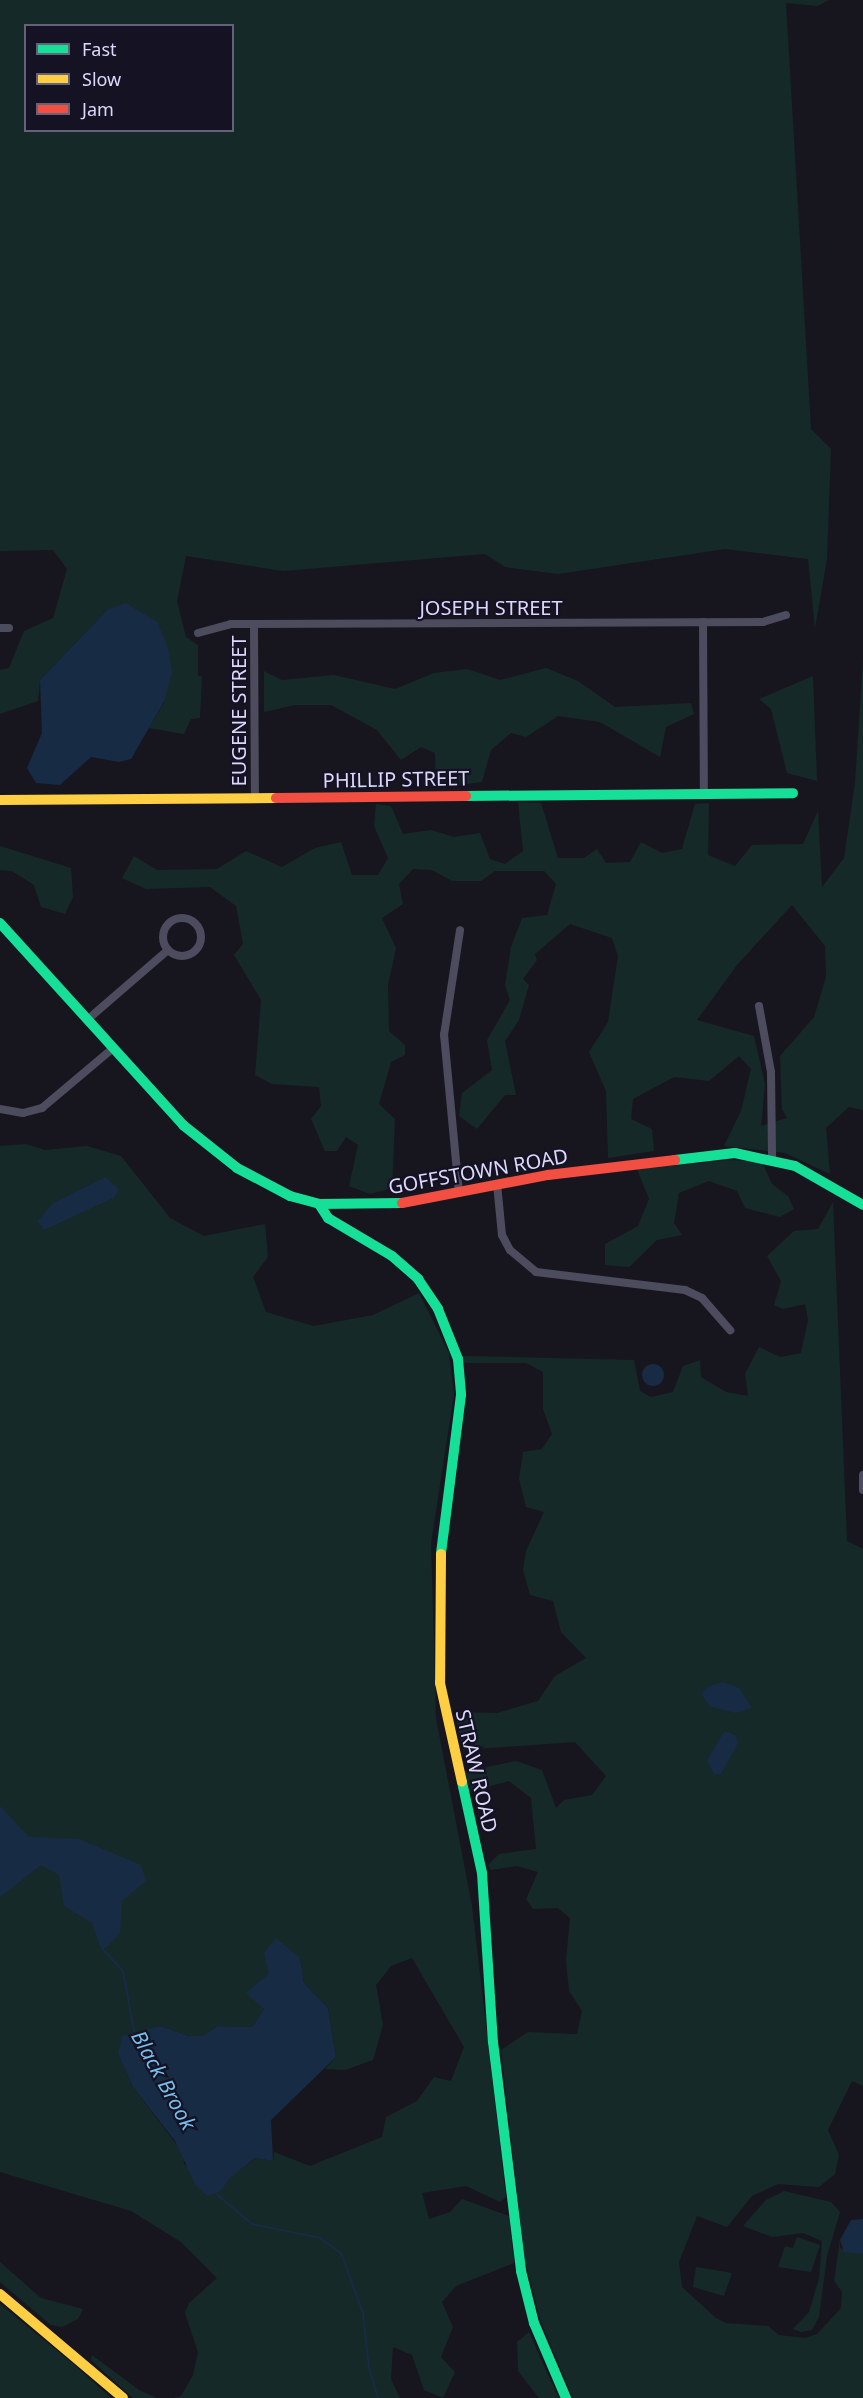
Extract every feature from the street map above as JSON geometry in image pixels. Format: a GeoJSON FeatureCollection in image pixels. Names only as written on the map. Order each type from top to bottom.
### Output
{"type":"FeatureCollection","features":[{"type":"Feature","properties":{"kind":"street","name":"JOSEPH STREET"},"geometry":{"type":"LineString","coordinates":[[198,633],[212,626],[254,624],[763,622],[786,615]]}},
{"type":"Feature","properties":{"kind":"street"},"geometry":{"type":"LineString","coordinates":[[703,622],[704,794]]}},
{"type":"Feature","properties":{"kind":"street","name":"EUGENE STREET"},"geometry":{"type":"LineString","coordinates":[[254,624],[255,798]]}},
{"type":"Feature","properties":{"kind":"street"},"geometry":{"type":"LineString","coordinates":[[0,628],[9,628]]}},
{"type":"Feature","properties":{"kind":"street","name":"PHILLIP STREET"},"geometry":{"type":"LineString","coordinates":[[0,800],[793,793]]}},
{"type":"Feature","properties":{"kind":"street"},"geometry":{"type":"LineString","coordinates":[[182,919],[196,925],[200,939],[196,950],[182,956],[168,950],[163,935],[171,922],[182,919]]}},
{"type":"Feature","properties":{"kind":"street","name":"GOFFSTOWN ROAD"},"geometry":{"type":"LineString","coordinates":[[0,923],[163,1106],[216,1153],[273,1190],[319,1204],[388,1206],[497,1184],[690,1156],[735,1153],[787,1162],[863,1205]]}},
{"type":"Feature","properties":{"kind":"street"},"geometry":{"type":"LineString","coordinates":[[459,1193],[444,1035],[460,930]]}},
{"type":"Feature","properties":{"kind":"street"},"geometry":{"type":"LineString","coordinates":[[87,1020],[168,950]]}},
{"type":"Feature","properties":{"kind":"street"},"geometry":{"type":"LineString","coordinates":[[759,1006],[771,1072],[772,1158]]}},
{"type":"Feature","properties":{"kind":"street"},"geometry":{"type":"LineString","coordinates":[[0,1109],[23,1113],[42,1108],[112,1049]]}},
{"type":"Feature","properties":{"kind":"street"},"geometry":{"type":"LineString","coordinates":[[497,1184],[502,1235],[510,1250],[536,1272],[685,1290],[702,1298],[730,1330]]}},
{"type":"Feature","properties":{"kind":"street","name":"STRAW ROAD"},"geometry":{"type":"LineString","coordinates":[[319,1204],[328,1218],[392,1256],[418,1279],[442,1317],[458,1359],[461,1395],[441,1543],[440,1683],[482,1873],[493,2042],[521,2271],[534,2323],[566,2398]]}},
{"type":"Feature","properties":{"kind":"street"},"geometry":{"type":"LineString","coordinates":[[863,1475],[863,1490]]}},
{"type":"Feature","properties":{"kind":"street"},"geometry":{"type":"LineString","coordinates":[[0,2294],[123,2398]]}},
{"type":"Feature","properties":{"kind":"green space"},"geometry":{"type":"Polygon","coordinates":[[[0,0],[829,0],[818,6],[786,3],[811,429],[831,449],[827,559],[815,628],[808,559],[725,549],[558,574],[505,567],[485,554],[283,571],[186,556],[177,601],[186,637],[198,645],[198,676],[202,676],[200,718],[191,719],[184,734],[149,728],[165,701],[108,609],[40,680],[38,701],[0,714],[0,670],[9,668],[24,631],[53,618],[67,569],[53,550],[0,551],[0,0]]]}},
{"type":"Feature","properties":{"kind":"green space"},"geometry":{"type":"Polygon","coordinates":[[[863,659],[863,1110],[849,1107],[826,1128],[830,1174],[785,1153],[724,1146],[741,1111],[751,1069],[739,1056],[709,1081],[674,1077],[633,1099],[631,1119],[652,1129],[654,1151],[608,1158],[606,1091],[589,1052],[608,1022],[618,956],[612,938],[570,924],[535,954],[537,960],[523,979],[529,985],[519,1020],[505,1041],[516,1095],[505,1095],[477,1129],[459,1116],[462,1093],[492,1070],[487,1040],[510,1000],[505,985],[511,947],[522,918],[547,915],[556,884],[544,871],[495,871],[481,881],[452,881],[432,870],[413,869],[399,884],[403,904],[382,918],[396,948],[388,985],[389,1031],[405,1045],[405,1055],[391,1062],[379,1104],[395,1119],[392,1188],[370,1194],[349,1186],[358,1145],[346,1137],[337,1151],[325,1151],[311,1119],[321,1106],[319,1087],[272,1084],[255,1075],[261,1000],[234,955],[243,944],[236,906],[210,887],[146,889],[122,878],[134,856],[157,870],[217,869],[246,851],[282,867],[315,848],[341,842],[352,875],[378,875],[388,858],[374,826],[376,804],[391,806],[403,834],[431,830],[454,837],[480,833],[490,859],[505,864],[523,851],[518,802],[541,803],[558,858],[584,858],[597,849],[606,863],[630,862],[641,842],[662,853],[682,849],[695,804],[709,803],[708,855],[735,866],[752,845],[803,844],[818,811],[822,887],[844,858],[855,783],[863,659]],[[792,905],[737,965],[697,1020],[754,1036],[765,1084],[761,1126],[787,1118],[782,1109],[780,1056],[814,1017],[826,977],[825,946],[792,905]]]}},
{"type":"Feature","properties":{"kind":"green space"},"geometry":{"type":"Polygon","coordinates":[[[546,668],[578,681],[615,707],[691,703],[694,714],[666,727],[660,757],[600,722],[558,716],[526,737],[511,733],[491,750],[482,782],[436,788],[435,753],[421,747],[401,760],[377,730],[331,705],[295,705],[264,712],[264,671],[282,680],[334,675],[395,689],[434,673],[467,669],[500,680],[546,668]]]}},
{"type":"Feature","properties":{"kind":"green space"},"geometry":{"type":"Polygon","coordinates":[[[813,676],[817,781],[787,773],[771,709],[759,699],[813,676]]]}},
{"type":"Feature","properties":{"kind":"green space"},"geometry":{"type":"Polygon","coordinates":[[[0,846],[71,868],[73,897],[65,914],[41,907],[34,885],[12,871],[0,870],[0,846]]]}},
{"type":"Feature","properties":{"kind":"green space"},"geometry":{"type":"Polygon","coordinates":[[[26,1144],[45,1150],[87,1146],[121,1156],[170,1218],[204,1236],[265,1224],[268,1257],[253,1277],[266,1312],[314,1326],[373,1315],[419,1293],[449,1353],[454,1394],[431,1543],[436,1718],[472,1906],[506,2197],[500,2202],[466,2186],[422,2193],[429,2219],[450,2212],[462,2199],[509,2216],[514,2263],[456,2286],[442,2302],[453,2327],[441,2357],[455,2372],[443,2398],[424,2390],[412,2355],[393,2347],[391,2379],[400,2398],[173,2398],[181,2396],[193,2375],[198,2352],[185,2313],[189,2303],[217,2278],[181,2242],[131,2211],[0,2172],[0,1146],[26,1144]],[[300,1958],[269,1974],[264,2009],[252,2027],[218,2026],[202,2036],[189,2036],[161,2026],[118,2054],[133,2087],[183,2153],[184,2164],[221,2191],[228,2179],[256,2158],[273,2161],[274,2152],[310,2166],[382,2137],[386,2117],[417,2101],[434,2077],[451,2081],[464,2047],[412,1958],[391,1966],[376,1985],[383,2025],[373,2060],[345,2070],[325,2069],[336,2057],[328,2008],[304,1983],[300,1958]]]}},
{"type":"Feature","properties":{"kind":"green space"},"geometry":{"type":"Polygon","coordinates":[[[731,1160],[762,1162],[772,1184],[788,1196],[794,1209],[780,1217],[745,1208],[737,1191],[709,1181],[679,1193],[674,1223],[682,1235],[657,1240],[629,1267],[605,1265],[605,1244],[638,1226],[649,1199],[637,1169],[731,1160]]]}},
{"type":"Feature","properties":{"kind":"green space"},"geometry":{"type":"Polygon","coordinates":[[[833,1202],[847,1541],[863,1549],[863,2086],[852,2081],[828,2130],[839,2155],[835,2174],[819,2187],[778,2184],[752,2196],[727,2227],[697,2216],[679,2262],[682,2287],[716,2318],[726,2323],[768,2326],[779,2335],[805,2338],[817,2334],[841,2308],[842,2292],[834,2281],[840,2240],[840,2248],[863,2254],[863,2398],[573,2398],[541,2322],[525,2261],[501,2050],[528,2032],[577,2034],[582,2011],[569,1991],[566,1960],[570,1918],[558,1908],[533,1909],[526,1899],[538,1872],[517,1866],[491,1870],[488,1865],[499,1854],[536,1849],[531,1798],[509,1781],[472,1791],[463,1772],[516,1761],[542,1770],[556,1808],[564,1800],[592,1795],[606,1776],[575,1742],[462,1750],[455,1712],[497,1713],[538,1701],[555,1676],[586,1658],[561,1632],[553,1601],[530,1595],[523,1570],[526,1551],[544,1512],[526,1507],[519,1479],[523,1452],[542,1449],[552,1434],[543,1409],[543,1372],[526,1363],[465,1363],[463,1356],[634,1360],[640,1391],[651,1397],[673,1392],[683,1366],[700,1360],[701,1377],[726,1392],[748,1396],[745,1374],[759,1347],[780,1357],[801,1353],[808,1320],[805,1304],[783,1309],[774,1305],[781,1281],[767,1256],[794,1231],[818,1229],[833,1202]]]}},
{"type":"Feature","properties":{"kind":"green space"},"geometry":{"type":"Polygon","coordinates":[[[784,2191],[831,2202],[840,2212],[827,2256],[819,2317],[812,2330],[801,2332],[793,2329],[809,2312],[819,2278],[822,2241],[803,2233],[772,2237],[743,2226],[766,2200],[784,2191]]]}},
{"type":"Feature","properties":{"kind":"green space"},"geometry":{"type":"Polygon","coordinates":[[[797,2237],[820,2245],[811,2272],[778,2267],[785,2246],[793,2248],[797,2237]]]}},
{"type":"Feature","properties":{"kind":"green space"},"geometry":{"type":"Polygon","coordinates":[[[0,2262],[41,2298],[83,2309],[78,2319],[62,2327],[51,2325],[0,2282],[0,2262]]]}},
{"type":"Feature","properties":{"kind":"green space"},"geometry":{"type":"Polygon","coordinates":[[[696,2267],[732,2273],[724,2296],[693,2287],[696,2267]]]}},
{"type":"Feature","properties":{"kind":"green space"},"geometry":{"type":"Polygon","coordinates":[[[0,2304],[77,2367],[111,2398],[0,2398],[0,2304]]]}},
{"type":"Feature","properties":{"kind":"green space"},"geometry":{"type":"Polygon","coordinates":[[[529,2332],[559,2398],[539,2398],[518,2371],[517,2342],[529,2332]]]}},
{"type":"Feature","properties":{"kind":"green space"},"geometry":{"type":"Polygon","coordinates":[[[92,2355],[139,2390],[157,2398],[133,2398],[91,2360],[92,2355]]]}},
{"type":"Feature","properties":{"kind":"water"},"geometry":{"type":"Polygon","coordinates":[[[126,603],[158,623],[168,648],[172,672],[165,700],[131,759],[119,762],[91,757],[60,785],[36,783],[27,768],[42,733],[40,680],[108,609],[126,603]]]}},
{"type":"Feature","properties":{"kind":"water"},"geometry":{"type":"Polygon","coordinates":[[[106,1177],[119,1190],[113,1198],[44,1230],[38,1221],[53,1203],[106,1177]]]}},
{"type":"Feature","properties":{"kind":"water"},"geometry":{"type":"Polygon","coordinates":[[[653,1364],[661,1367],[664,1375],[661,1383],[653,1386],[645,1383],[642,1375],[645,1367],[653,1364]]]}},
{"type":"Feature","properties":{"kind":"water"},"geometry":{"type":"Polygon","coordinates":[[[723,1682],[739,1688],[752,1708],[736,1713],[709,1706],[702,1694],[707,1687],[723,1682]]]}},
{"type":"Feature","properties":{"kind":"water"},"geometry":{"type":"Polygon","coordinates":[[[724,1731],[735,1735],[738,1743],[721,1774],[714,1774],[707,1761],[724,1731]]]}},
{"type":"Feature","properties":{"kind":"water"},"geometry":{"type":"Polygon","coordinates":[[[0,1806],[29,1837],[79,1839],[141,1865],[146,1881],[122,1901],[120,1933],[102,1951],[92,1923],[64,1906],[59,1875],[41,1865],[0,1897],[0,1806]]]}},
{"type":"Feature","properties":{"kind":"water"},"geometry":{"type":"Polygon","coordinates":[[[276,1938],[300,1958],[304,1983],[328,2008],[336,2057],[271,2120],[273,2161],[255,2158],[229,2179],[221,2191],[207,2196],[196,2186],[175,2141],[133,2087],[118,2054],[122,2036],[161,2026],[189,2036],[202,2036],[218,2026],[252,2027],[264,2009],[246,1993],[269,1974],[264,1953],[276,1938]]]}},
{"type":"Feature","properties":{"kind":"water"},"geometry":{"type":"Polygon","coordinates":[[[863,2219],[863,2254],[844,2252],[840,2240],[851,2220],[863,2219]]]}},
{"type":"Feature","properties":{"kind":"waterway","name":"Black Brook"},"geometry":{"type":"LineString","coordinates":[[102,1948],[123,1971],[135,2036]]}},
{"type":"Feature","properties":{"kind":"waterway","name":"Black Brook"},"geometry":{"type":"LineString","coordinates":[[214,2192],[252,2224],[320,2238],[341,2253],[363,2313],[369,2368],[378,2398]]}},
{"type":"Feature","properties":{"kind":"traffic: fast"},"geometry":{"type":"LineString","coordinates":[[466,796],[793,793]]}},
{"type":"Feature","properties":{"kind":"traffic: fast"},"geometry":{"type":"LineString","coordinates":[[0,923],[183,1125],[237,1168],[290,1196],[319,1204],[402,1203]]}},
{"type":"Feature","properties":{"kind":"traffic: fast"},"geometry":{"type":"LineString","coordinates":[[675,1160],[735,1153],[795,1166],[863,1205]]}},
{"type":"Feature","properties":{"kind":"traffic: fast"},"geometry":{"type":"LineString","coordinates":[[319,1204],[328,1218],[392,1256],[418,1279],[438,1309],[458,1359],[461,1395],[441,1554]]}},
{"type":"Feature","properties":{"kind":"traffic: fast"},"geometry":{"type":"LineString","coordinates":[[462,1782],[482,1873],[493,2042],[521,2271],[534,2323],[566,2398]]}},
{"type":"Feature","properties":{"kind":"traffic: slow"},"geometry":{"type":"LineString","coordinates":[[0,800],[276,798]]}},
{"type":"Feature","properties":{"kind":"traffic: slow"},"geometry":{"type":"LineString","coordinates":[[441,1554],[440,1683],[462,1782]]}},
{"type":"Feature","properties":{"kind":"traffic: slow"},"geometry":{"type":"LineString","coordinates":[[0,2294],[123,2398]]}},
{"type":"Feature","properties":{"kind":"traffic: jam"},"geometry":{"type":"LineString","coordinates":[[276,798],[466,796]]}},
{"type":"Feature","properties":{"kind":"traffic: jam"},"geometry":{"type":"LineString","coordinates":[[402,1203],[548,1175],[675,1160]]}}]}
